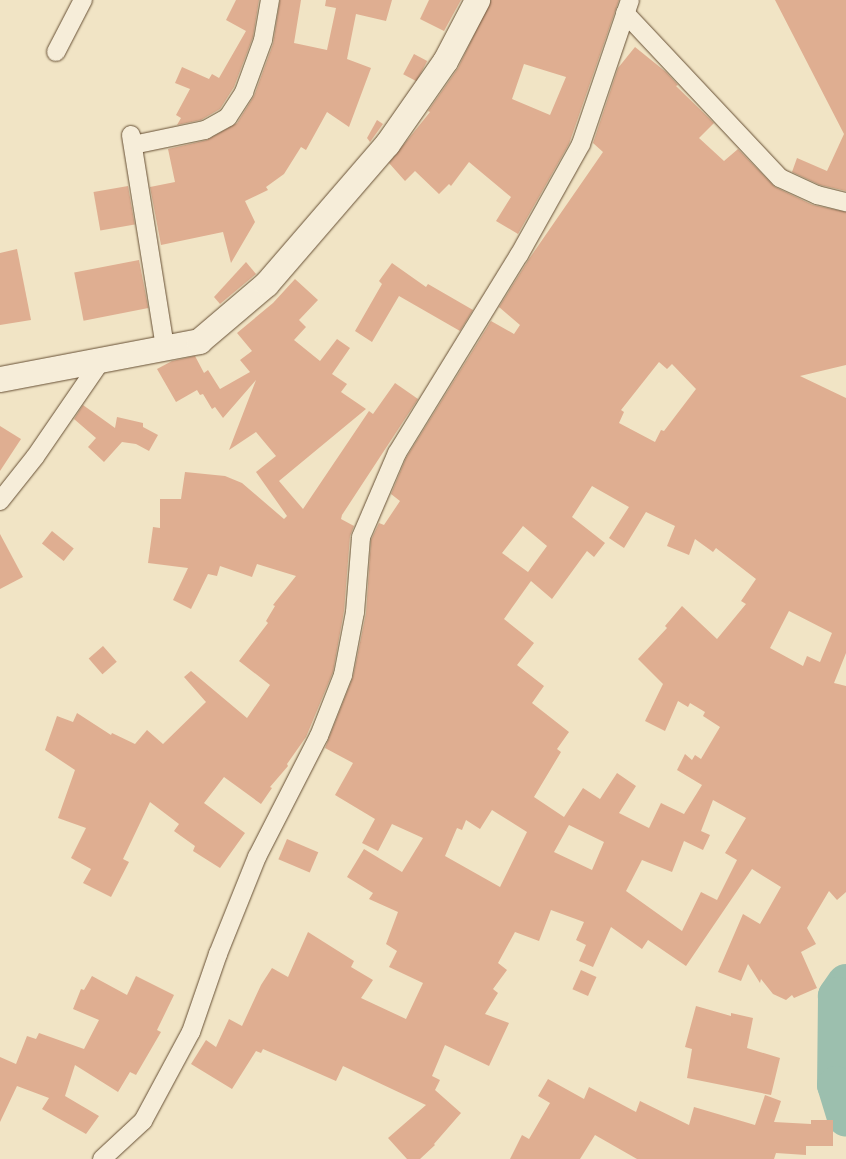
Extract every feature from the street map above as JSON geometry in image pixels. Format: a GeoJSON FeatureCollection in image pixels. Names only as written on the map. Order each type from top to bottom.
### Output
{"type":"FeatureCollection","features":[{"type":"Feature","properties":{"kind":"street"},"geometry":{"type":"LineString","coordinates":[[56,52],[83,0]]}},
{"type":"Feature","properties":{"kind":"street"},"geometry":{"type":"LineString","coordinates":[[165,347],[132,140],[205,130],[228,117],[244,92],[263,40],[270,0]]}},
{"type":"Feature","properties":{"kind":"street"},"geometry":{"type":"LineString","coordinates":[[0,379],[199,341],[266,284],[387,144],[444,61],[477,0]]}},
{"type":"Feature","properties":{"kind":"street"},"geometry":{"type":"LineString","coordinates":[[102,1159],[143,1121],[191,1032],[218,954],[257,857],[319,736],[343,675],[355,612],[361,537],[397,453],[519,255],[581,144],[628,7],[780,178],[817,195],[846,202]]}},
{"type":"Feature","properties":{"kind":"street"},"geometry":{"type":"LineString","coordinates":[[0,501],[36,457],[101,361]]}},
{"type":"Feature","properties":{"kind":"building"},"geometry":{"type":"Polygon","coordinates":[[[236,0],[259,0],[253,37],[234,87],[220,109],[201,120],[177,125],[181,118],[176,115],[190,89],[175,83],[182,67],[209,79],[212,74],[219,78],[246,31],[226,20],[236,0]]]}},
{"type":"Feature","properties":{"kind":"building"},"geometry":{"type":"Polygon","coordinates":[[[280,0],[301,0],[294,43],[327,50],[336,8],[325,6],[326,0],[392,0],[386,21],[356,14],[347,59],[371,68],[349,127],[327,112],[306,150],[301,147],[284,174],[266,187],[268,190],[245,201],[255,222],[231,263],[223,232],[161,245],[150,187],[175,182],[168,149],[207,140],[237,123],[254,96],[273,44],[280,0]]]}},
{"type":"Feature","properties":{"kind":"building"},"geometry":{"type":"Polygon","coordinates":[[[429,0],[461,0],[444,31],[420,19],[429,0]]]}},
{"type":"Feature","properties":{"kind":"building"},"geometry":{"type":"Polygon","coordinates":[[[491,0],[619,0],[569,144],[518,234],[496,221],[511,197],[469,162],[451,186],[449,184],[439,194],[415,171],[405,181],[389,163],[430,112],[428,111],[458,68],[491,0]],[[524,64],[512,99],[550,115],[566,77],[524,64]]]}},
{"type":"Feature","properties":{"kind":"building"},"geometry":{"type":"Polygon","coordinates":[[[775,0],[846,0],[846,191],[820,185],[792,172],[797,158],[827,171],[844,134],[775,0]]]}},
{"type":"Feature","properties":{"kind":"building"},"geometry":{"type":"Polygon","coordinates":[[[635,47],[666,72],[678,85],[676,86],[714,123],[699,138],[724,161],[738,149],[775,187],[813,205],[846,212],[846,365],[800,376],[846,398],[846,653],[834,683],[846,686],[846,892],[837,900],[829,891],[807,928],[816,944],[801,952],[817,988],[794,998],[792,995],[786,1000],[773,994],[761,979],[760,983],[748,964],[741,981],[718,972],[743,914],[760,924],[781,887],[752,869],[686,966],[648,940],[642,949],[611,927],[593,967],[579,961],[586,945],[576,940],[584,922],[551,910],[539,941],[515,932],[498,963],[507,970],[493,989],[498,993],[485,1014],[509,1023],[489,1066],[445,1045],[432,1076],[440,1080],[435,1090],[461,1113],[435,1145],[420,1159],[407,1159],[388,1138],[426,1105],[343,1066],[336,1081],[263,1049],[261,1053],[256,1051],[232,1089],[191,1064],[206,1040],[216,1047],[229,1019],[242,1026],[261,985],[272,968],[288,977],[308,932],[354,961],[351,967],[373,980],[361,998],[406,1019],[423,983],[389,967],[397,951],[386,944],[398,912],[369,899],[373,893],[347,877],[364,849],[402,872],[423,838],[392,824],[378,851],[362,843],[375,819],[335,795],[353,763],[325,748],[353,677],[366,613],[371,540],[379,523],[384,525],[400,501],[391,494],[406,458],[491,321],[514,334],[520,325],[499,307],[529,259],[603,152],[593,143],[618,68],[635,47]],[[659,362],[621,410],[624,412],[619,423],[655,442],[661,430],[664,431],[696,389],[672,364],[667,369],[659,362]],[[592,486],[572,517],[605,543],[594,557],[587,551],[552,599],[531,581],[504,619],[534,643],[517,665],[544,686],[532,703],[569,732],[557,749],[561,752],[534,797],[564,817],[583,788],[600,799],[617,773],[636,786],[619,813],[649,828],[661,803],[684,814],[702,785],[677,770],[685,754],[692,760],[695,755],[701,759],[720,727],[703,716],[705,712],[690,703],[688,707],[678,701],[665,731],[645,721],[663,684],[638,659],[667,628],[665,626],[682,606],[717,639],[746,604],[741,601],[756,579],[716,548],[713,552],[695,539],[689,555],[667,546],[675,526],[646,512],[624,548],[609,538],[629,507],[592,486]],[[523,526],[502,553],[528,572],[547,546],[523,526]],[[789,611],[770,648],[803,666],[807,656],[820,662],[832,633],[789,611]],[[713,800],[701,831],[710,835],[703,850],[684,841],[672,872],[642,860],[626,891],[682,931],[701,892],[717,900],[737,860],[725,853],[746,818],[713,800]],[[492,810],[480,829],[466,820],[462,830],[457,828],[445,856],[500,887],[527,832],[492,810]],[[569,825],[554,852],[592,870],[604,842],[569,825]]]}},
{"type":"Feature","properties":{"kind":"building"},"geometry":{"type":"Polygon","coordinates":[[[414,54],[427,61],[416,81],[403,74],[414,54]]]}},
{"type":"Feature","properties":{"kind":"building"},"geometry":{"type":"Polygon","coordinates":[[[377,120],[383,124],[370,142],[367,138],[377,120]]]}},
{"type":"Feature","properties":{"kind":"building"},"geometry":{"type":"Polygon","coordinates":[[[128,186],[135,224],[100,230],[94,192],[128,186]]]}},
{"type":"Feature","properties":{"kind":"building"},"geometry":{"type":"Polygon","coordinates":[[[17,249],[31,320],[0,325],[0,253],[17,249]]]}},
{"type":"Feature","properties":{"kind":"building"},"geometry":{"type":"Polygon","coordinates":[[[139,260],[148,308],[84,321],[74,273],[139,260]]]}},
{"type":"Feature","properties":{"kind":"building"},"geometry":{"type":"Polygon","coordinates":[[[246,262],[256,274],[220,304],[214,297],[246,262]]]}},
{"type":"Feature","properties":{"kind":"building"},"geometry":{"type":"Polygon","coordinates":[[[392,263],[426,287],[428,284],[473,310],[460,331],[399,296],[372,342],[355,331],[382,284],[379,281],[392,263]]]}},
{"type":"Feature","properties":{"kind":"building"},"geometry":{"type":"Polygon","coordinates":[[[295,279],[318,300],[299,320],[306,327],[294,340],[320,361],[337,339],[350,348],[332,374],[347,384],[341,392],[366,409],[279,481],[303,509],[369,411],[373,414],[395,383],[418,399],[342,515],[341,519],[354,526],[350,536],[344,611],[333,672],[306,737],[287,764],[288,766],[270,787],[272,788],[261,804],[224,777],[204,803],[245,833],[220,868],[193,851],[195,846],[174,831],[179,824],[150,802],[123,859],[129,862],[111,897],[83,883],[91,869],[71,858],[86,828],[58,818],[75,770],[45,750],[57,716],[73,722],[77,713],[111,735],[112,733],[135,744],[147,730],[163,744],[206,702],[184,677],[191,671],[247,718],[270,685],[239,661],[268,623],[266,621],[275,606],[273,605],[296,576],[257,564],[252,577],[220,566],[217,576],[208,574],[191,609],[173,600],[188,568],[148,563],[153,527],[160,528],[160,499],[181,499],[185,472],[225,476],[242,483],[284,519],[287,516],[256,472],[276,456],[256,432],[229,450],[256,380],[223,418],[215,407],[212,409],[203,394],[200,395],[197,390],[176,402],[157,369],[172,361],[195,356],[204,373],[208,370],[220,389],[250,372],[240,360],[252,351],[237,333],[273,303],[295,279]]]}},
{"type":"Feature","properties":{"kind":"building"},"geometry":{"type":"Polygon","coordinates":[[[83,405],[115,428],[117,417],[143,423],[143,427],[158,435],[149,451],[136,444],[122,442],[104,462],[88,447],[96,438],[74,419],[83,405]]]}},
{"type":"Feature","properties":{"kind":"building"},"geometry":{"type":"Polygon","coordinates":[[[0,426],[21,439],[0,471],[0,426]]]}},
{"type":"Feature","properties":{"kind":"building"},"geometry":{"type":"Polygon","coordinates":[[[52,531],[74,549],[64,561],[42,543],[52,531]]]}},
{"type":"Feature","properties":{"kind":"building"},"geometry":{"type":"Polygon","coordinates":[[[0,534],[23,577],[0,589],[0,534]]]}},
{"type":"Feature","properties":{"kind":"building"},"geometry":{"type":"Polygon","coordinates":[[[103,646],[117,662],[102,674],[89,658],[103,646]]]}},
{"type":"Feature","properties":{"kind":"building"},"geometry":{"type":"Polygon","coordinates":[[[287,839],[318,852],[310,873],[278,859],[287,839]]]}},
{"type":"Feature","properties":{"kind":"building"},"geometry":{"type":"Polygon","coordinates":[[[581,970],[597,977],[588,996],[572,989],[581,970]]]}},
{"type":"Feature","properties":{"kind":"building"},"geometry":{"type":"Polygon","coordinates":[[[92,976],[127,995],[136,976],[174,995],[157,1030],[161,1032],[136,1075],[130,1072],[118,1092],[75,1065],[65,1096],[99,1116],[86,1134],[42,1109],[49,1098],[17,1086],[0,1122],[0,1057],[16,1064],[27,1036],[36,1039],[39,1033],[84,1049],[99,1020],[73,1009],[81,989],[84,990],[92,976]]]}},
{"type":"Feature","properties":{"kind":"building"},"geometry":{"type":"Polygon","coordinates":[[[696,1006],[731,1016],[731,1013],[753,1018],[747,1048],[780,1058],[771,1095],[687,1078],[692,1049],[685,1047],[696,1006]]]}},
{"type":"Feature","properties":{"kind":"building"},"geometry":{"type":"Polygon","coordinates":[[[548,1079],[584,1099],[589,1087],[636,1112],[640,1101],[689,1125],[694,1107],[755,1125],[765,1095],[781,1101],[774,1122],[811,1124],[811,1120],[833,1120],[833,1146],[806,1146],[806,1155],[776,1153],[774,1159],[637,1159],[595,1135],[580,1159],[510,1159],[522,1135],[529,1139],[550,1103],[538,1096],[548,1079]]]}},
{"type":"Feature","properties":{"kind":"waterway"},"geometry":{"type":"LineString","coordinates":[[846,983],[837,996],[836,1085],[846,1117]]}}]}
